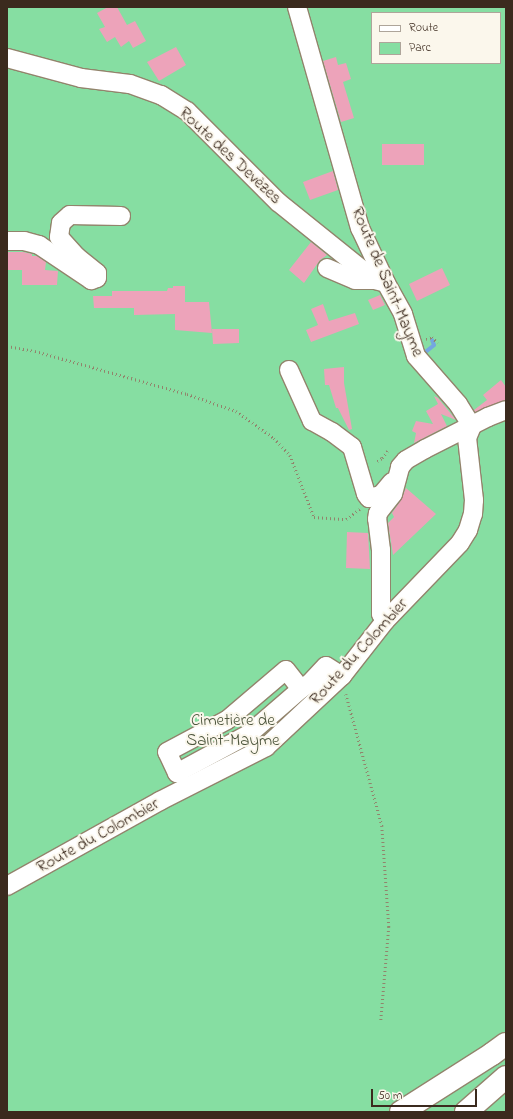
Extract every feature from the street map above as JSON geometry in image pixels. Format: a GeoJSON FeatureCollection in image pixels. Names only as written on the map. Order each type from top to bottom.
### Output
{"type":"FeatureCollection","features":[{"type":"Feature","properties":{"kind":"main road"},"geometry":{"type":"LineString","coordinates":[[401,1112],[506,1044]]}},
{"type":"Feature","properties":{"kind":"main road"},"geometry":{"type":"LineString","coordinates":[[425,1112],[471,1084],[506,1057]]}},
{"type":"Feature","properties":{"kind":"main road"},"geometry":{"type":"LineString","coordinates":[[466,1112],[506,1077]]}},
{"type":"Feature","properties":{"kind":"street","name":"Route de Saint-Mayme"},"geometry":{"type":"LineString","coordinates":[[297,7],[360,228],[381,282],[403,314],[416,356],[430,377],[458,404],[472,426]]}},
{"type":"Feature","properties":{"kind":"street","name":"Route des Devèzes"},"geometry":{"type":"LineString","coordinates":[[7,58],[81,78],[130,84],[161,95],[186,111],[278,202],[381,282]]}},
{"type":"Feature","properties":{"kind":"street"},"geometry":{"type":"LineString","coordinates":[[7,241],[24,241],[39,245],[91,280],[97,278],[97,273],[77,256],[59,236],[61,223],[70,215],[121,216]]}},
{"type":"Feature","properties":{"kind":"street"},"geometry":{"type":"LineString","coordinates":[[327,268],[355,280],[381,282]]}},
{"type":"Feature","properties":{"kind":"street"},"geometry":{"type":"LineString","coordinates":[[289,370],[312,421],[332,432],[352,447],[366,494],[370,498],[381,495],[397,475],[400,467],[398,452],[472,426],[488,417],[506,410]]}},
{"type":"Feature","properties":{"kind":"street","name":"Route du Colombier"},"geometry":{"type":"LineString","coordinates":[[7,886],[160,802],[266,747],[342,676],[385,621],[460,543],[468,530],[473,514],[474,500],[467,438],[472,426]]}},
{"type":"Feature","properties":{"kind":"street"},"geometry":{"type":"LineString","coordinates":[[385,621],[381,614],[380,550],[377,519],[378,513],[393,494],[399,478],[397,475]]}},
{"type":"Feature","properties":{"kind":"street"},"geometry":{"type":"LineString","coordinates":[[172,763],[232,731],[298,685],[310,683],[326,666],[342,676]]}},
{"type":"Feature","properties":{"kind":"path"},"geometry":{"type":"LineString","coordinates":[[423,340],[432,337],[438,343]]}},
{"type":"Feature","properties":{"kind":"path"},"geometry":{"type":"LineString","coordinates":[[7,346],[35,351],[180,392],[236,411],[274,438],[290,455],[314,517],[346,519]]}},
{"type":"Feature","properties":{"kind":"path"},"geometry":{"type":"LineString","coordinates":[[377,461],[398,452]]}},
{"type":"Feature","properties":{"kind":"path"},"geometry":{"type":"LineString","coordinates":[[342,676],[382,826],[389,927],[380,1021]]}},
{"type":"Feature","properties":{"kind":"green space","name":"Cimetière de Saint-Mayme"},"geometry":{"type":"Polygon","coordinates":[[[7,7],[506,7],[506,1112],[7,1112],[7,7]]]}},
{"type":"Feature","properties":{"kind":"building"},"geometry":{"type":"Polygon","coordinates":[[[108,7],[117,7],[127,25],[135,21],[146,41],[133,48],[129,41],[121,47],[115,37],[107,42],[99,29],[105,27],[97,13],[108,7]]]}},
{"type":"Feature","properties":{"kind":"building"},"geometry":{"type":"Polygon","coordinates":[[[176,47],[186,65],[159,81],[147,62],[176,47]]]}},
{"type":"Feature","properties":{"kind":"building"},"geometry":{"type":"Polygon","coordinates":[[[336,57],[338,65],[346,63],[351,79],[343,82],[354,118],[341,122],[323,61],[336,57]]]}},
{"type":"Feature","properties":{"kind":"building"},"geometry":{"type":"Polygon","coordinates":[[[382,144],[424,144],[424,165],[382,165],[382,144]]]}},
{"type":"Feature","properties":{"kind":"building"},"geometry":{"type":"Polygon","coordinates":[[[333,171],[338,190],[310,200],[303,182],[333,171]]]}},
{"type":"Feature","properties":{"kind":"building"},"geometry":{"type":"Polygon","coordinates":[[[311,242],[327,255],[320,260],[304,283],[289,270],[311,242]]]}},
{"type":"Feature","properties":{"kind":"building"},"geometry":{"type":"Polygon","coordinates":[[[7,252],[23,252],[32,254],[32,256],[37,256],[46,262],[45,270],[58,271],[57,285],[22,285],[22,270],[7,270],[7,252]]]}},
{"type":"Feature","properties":{"kind":"building"},"geometry":{"type":"Polygon","coordinates":[[[442,268],[450,285],[417,301],[409,284],[442,268]]]}},
{"type":"Feature","properties":{"kind":"building"},"geometry":{"type":"Polygon","coordinates":[[[173,286],[185,286],[185,302],[209,302],[212,333],[175,330],[175,314],[134,315],[134,308],[94,308],[93,296],[112,296],[112,291],[167,291],[168,288],[173,288],[173,286]]]}},
{"type":"Feature","properties":{"kind":"building"},"geometry":{"type":"Polygon","coordinates":[[[380,295],[385,305],[373,310],[368,300],[380,295]]]}},
{"type":"Feature","properties":{"kind":"building"},"geometry":{"type":"Polygon","coordinates":[[[323,304],[329,321],[355,313],[359,324],[311,342],[306,330],[318,325],[311,309],[323,304]]]}},
{"type":"Feature","properties":{"kind":"building"},"geometry":{"type":"Polygon","coordinates":[[[212,329],[239,329],[239,343],[213,344],[212,329]]]}},
{"type":"Feature","properties":{"kind":"building"},"geometry":{"type":"Polygon","coordinates":[[[344,367],[344,383],[352,429],[349,430],[338,408],[336,408],[329,385],[325,385],[324,369],[344,367]]]}},
{"type":"Feature","properties":{"kind":"building"},"geometry":{"type":"Polygon","coordinates":[[[501,380],[506,387],[506,400],[475,412],[474,410],[487,400],[483,395],[501,380]]]}},
{"type":"Feature","properties":{"kind":"building"},"geometry":{"type":"Polygon","coordinates":[[[434,396],[438,398],[456,420],[441,414],[447,426],[414,443],[416,433],[412,431],[416,421],[433,424],[426,411],[438,404],[434,396]]]}},
{"type":"Feature","properties":{"kind":"building"},"geometry":{"type":"Polygon","coordinates":[[[406,488],[436,514],[393,555],[388,523],[394,517],[392,513],[401,500],[406,488]]]}},
{"type":"Feature","properties":{"kind":"building"},"geometry":{"type":"Polygon","coordinates":[[[347,532],[368,533],[370,569],[346,568],[347,532]]]}},
{"type":"Feature","properties":{"kind":"waterway"},"geometry":{"type":"LineString","coordinates":[[423,354],[434,345],[432,340]]}}]}
